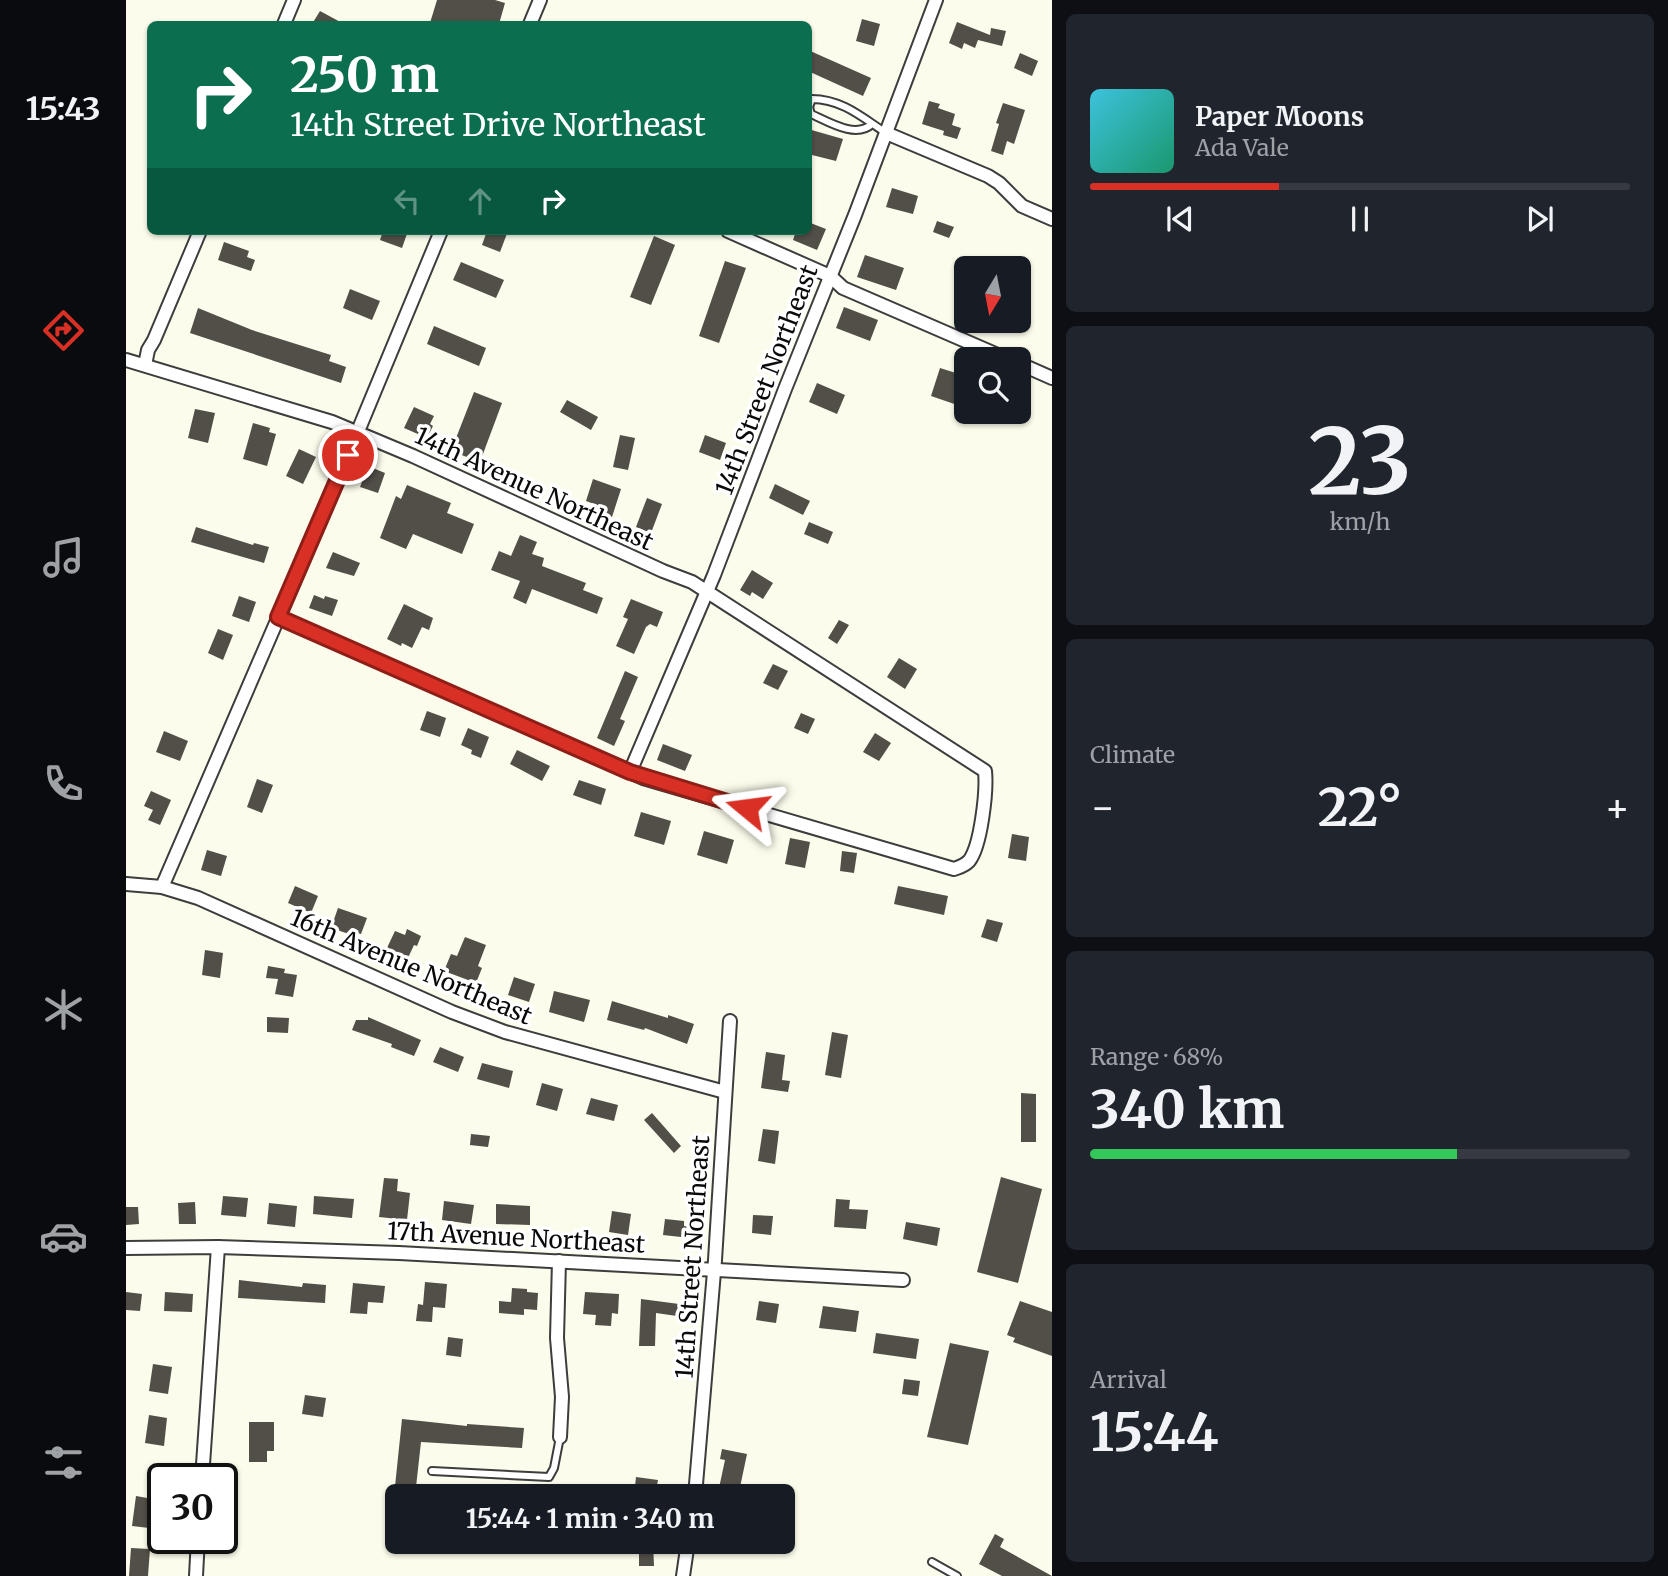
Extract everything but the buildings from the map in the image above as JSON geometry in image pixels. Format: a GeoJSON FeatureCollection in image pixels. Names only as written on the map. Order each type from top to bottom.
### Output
{"type":"FeatureCollection","features":[{"type":"Feature","properties":{"kind":"street"},"geometry":{"type":"LineString","coordinates":[[285,21],[294,0]]}},
{"type":"Feature","properties":{"kind":"street"},"geometry":{"type":"LineString","coordinates":[[531,21],[540,0]]}},
{"type":"Feature","properties":{"kind":"street","name":"14th Street Northeast"},"geometry":{"type":"LineString","coordinates":[[630,772],[707,590],[936,0]]}},
{"type":"Feature","properties":{"kind":"street"},"geometry":{"type":"LineString","coordinates":[[886,134],[988,176],[1022,206],[1052,219]]}},
{"type":"Feature","properties":{"kind":"street"},"geometry":{"type":"LineString","coordinates":[[145,365],[148,350],[155,340],[198,235]]}},
{"type":"Feature","properties":{"kind":"street"},"geometry":{"type":"LineString","coordinates":[[162,887],[339,477],[439,235]]}},
{"type":"Feature","properties":{"kind":"street"},"geometry":{"type":"LineString","coordinates":[[737,235],[830,276],[843,288],[979,347]]}},
{"type":"Feature","properties":{"kind":"street","name":"14th Avenue Northeast"},"geometry":{"type":"LineString","coordinates":[[126,360],[332,422],[707,590],[985,771],[985,801],[972,856],[962,867],[954,869],[630,772]]}},
{"type":"Feature","properties":{"kind":"street"},"geometry":{"type":"LineString","coordinates":[[1031,369],[1052,378]]}},
{"type":"Feature","properties":{"kind":"street"},"geometry":{"type":"LineString","coordinates":[[278,617],[630,772]]}},
{"type":"Feature","properties":{"kind":"street","name":"16th Avenue Northeast"},"geometry":{"type":"LineString","coordinates":[[126,884],[162,887],[198,898],[453,1012],[505,1032],[724,1092]]}},
{"type":"Feature","properties":{"kind":"street","name":"14th Street Northeast"},"geometry":{"type":"LineString","coordinates":[[696,1484],[714,1269],[730,1021]]}},
{"type":"Feature","properties":{"kind":"street"},"geometry":{"type":"LineString","coordinates":[[203,1463],[218,1247]]}},
{"type":"Feature","properties":{"kind":"street","name":"17th Avenue Northeast"},"geometry":{"type":"LineString","coordinates":[[126,1248],[218,1247],[559,1261],[903,1280]]}},
{"type":"Feature","properties":{"kind":"street"},"geometry":{"type":"LineString","coordinates":[[559,1261],[557,1338],[562,1397],[560,1437]]}},
{"type":"Feature","properties":{"kind":"street"},"geometry":{"type":"LineString","coordinates":[[196,1576],[197,1554]]}},
{"type":"Feature","properties":{"kind":"street"},"geometry":{"type":"LineString","coordinates":[[683,1576],[686,1554]]}},
{"type":"Feature","properties":{"kind":"lane"},"geometry":{"type":"LineString","coordinates":[[812,99],[825,99],[862,115],[886,134]]}},
{"type":"Feature","properties":{"kind":"lane"},"geometry":{"type":"LineString","coordinates":[[812,114],[856,131],[865,131],[872,124]]}},
{"type":"Feature","properties":{"kind":"lane"},"geometry":{"type":"LineString","coordinates":[[432,1471],[549,1477],[554,1468],[560,1437]]}},
{"type":"Feature","properties":{"kind":"lane"},"geometry":{"type":"LineString","coordinates":[[932,1562],[957,1576]]}},
{"type":"Feature","properties":{"kind":"route"},"geometry":{"type":"LineString","coordinates":[[348,455],[278,617],[643,778],[747,808]]}}]}
